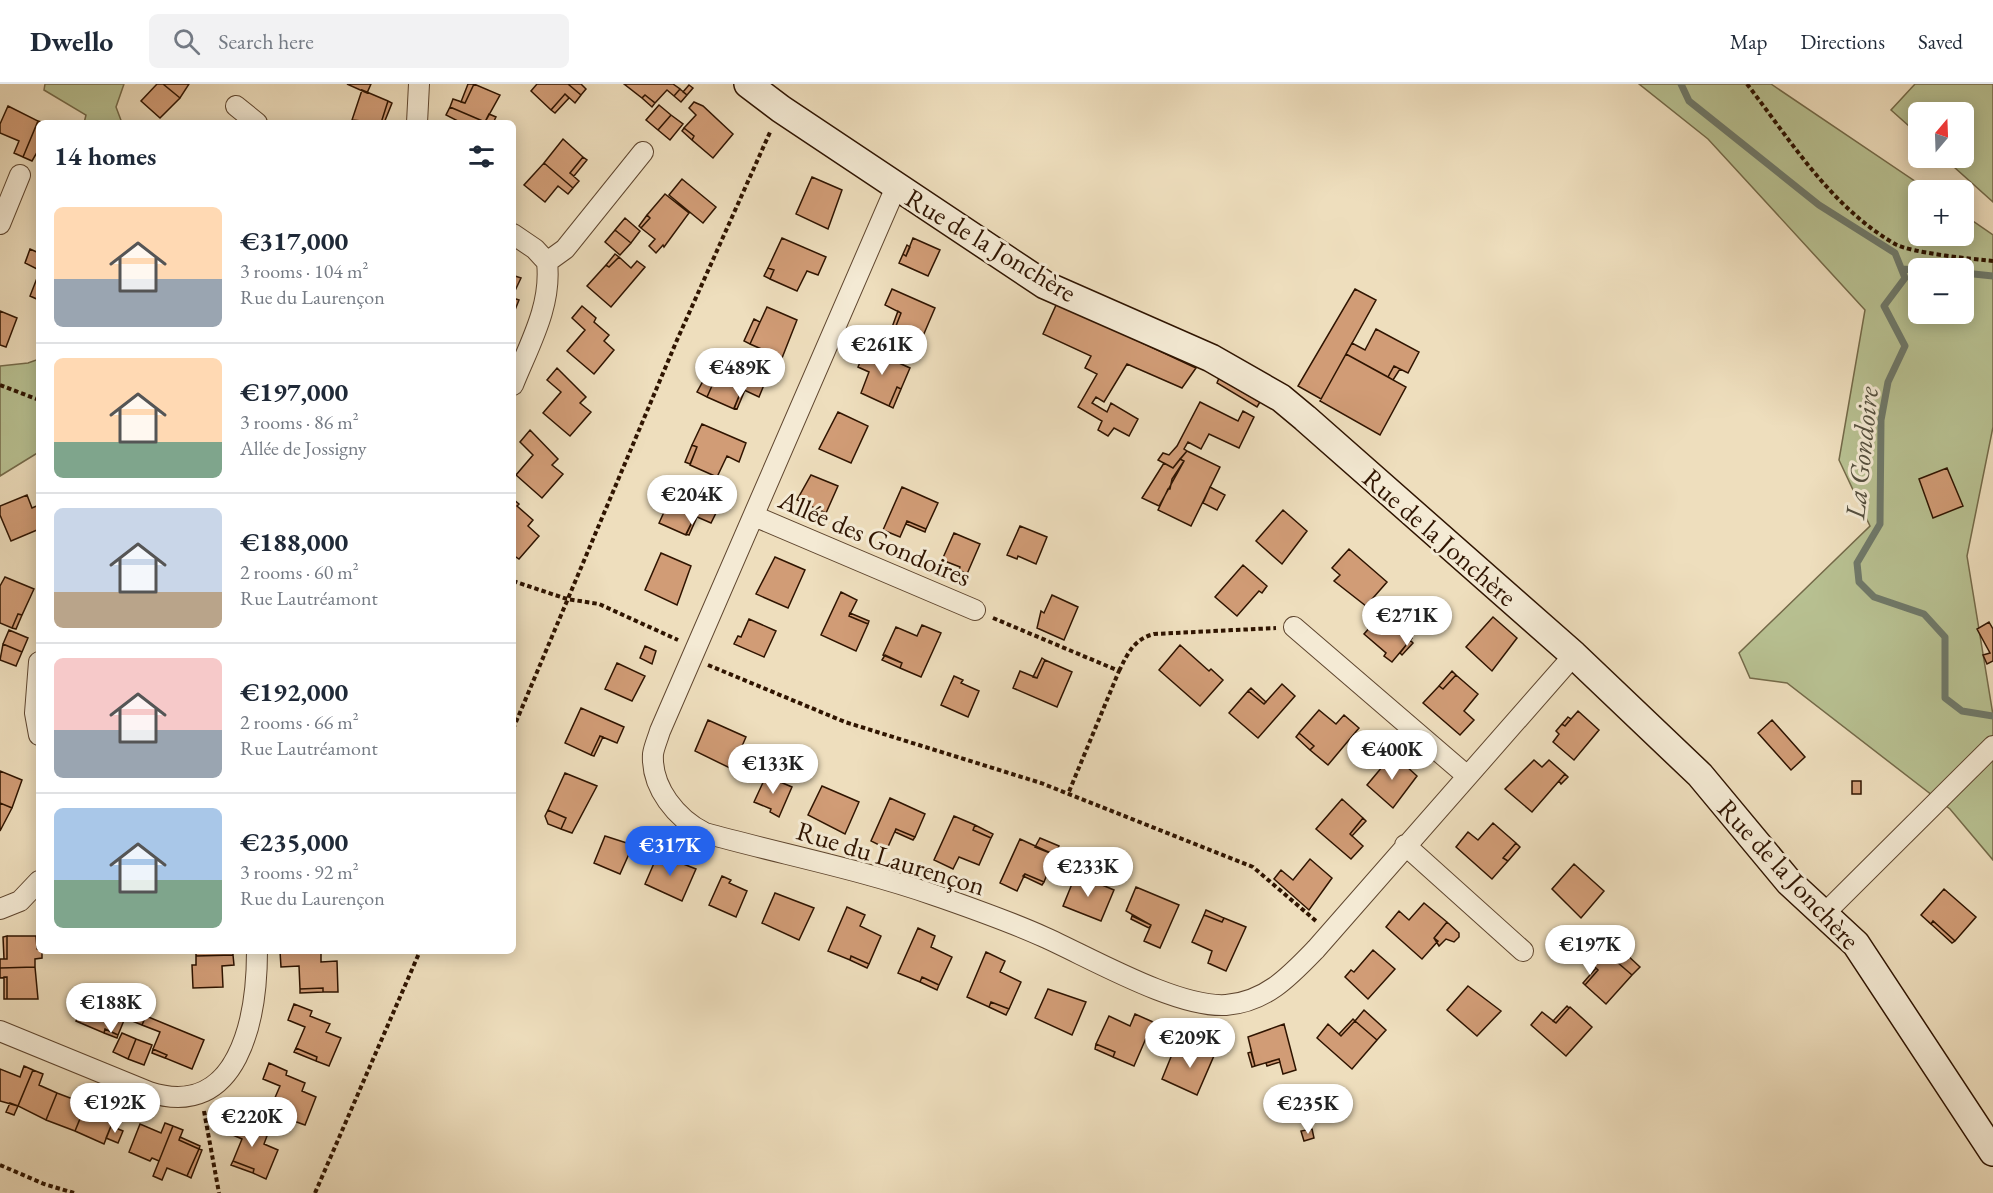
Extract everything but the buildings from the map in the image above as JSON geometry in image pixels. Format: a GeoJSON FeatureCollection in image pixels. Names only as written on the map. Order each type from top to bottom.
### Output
{"type":"FeatureCollection","features":[{"type":"Feature","properties":{"kind":"street"},"geometry":{"type":"LineString","coordinates":[[417,120],[419,84]]}},
{"type":"Feature","properties":{"kind":"street","name":"Rue de la Jonchère"},"geometry":{"type":"LineString","coordinates":[[748,84],[896,187],[1045,285],[1211,358],[1281,398],[1574,655],[1700,775],[1789,882],[1856,945],[1993,1152]]}},
{"type":"Feature","properties":{"kind":"street"},"geometry":{"type":"LineString","coordinates":[[236,106],[253,120]]}},
{"type":"Feature","properties":{"kind":"street"},"geometry":{"type":"LineString","coordinates":[[547,262],[565,249],[643,152]]}},
{"type":"Feature","properties":{"kind":"street"},"geometry":{"type":"LineString","coordinates":[[0,224],[20,175]]}},
{"type":"Feature","properties":{"kind":"street","name":"Rue du Laurençon"},"geometry":{"type":"LineString","coordinates":[[896,187],[660,731],[653,754],[657,780],[669,803],[687,824],[705,833],[834,865],[933,895],[1042,936],[1175,996],[1201,1004],[1227,1005],[1252,999],[1281,985],[1330,933],[1466,775],[1574,655]]}},
{"type":"Feature","properties":{"kind":"street"},"geometry":{"type":"LineString","coordinates":[[516,236],[535,249],[547,262],[549,281],[546,305],[516,378]]}},
{"type":"Feature","properties":{"kind":"street","name":"Allée des Gondoires"},"geometry":{"type":"LineString","coordinates":[[754,516],[975,610]]}},
{"type":"Feature","properties":{"kind":"street"},"geometry":{"type":"LineString","coordinates":[[1294,627],[1466,775]]}},
{"type":"Feature","properties":{"kind":"street"},"geometry":{"type":"LineString","coordinates":[[36,700],[36,718]]}},
{"type":"Feature","properties":{"kind":"street"},"geometry":{"type":"LineString","coordinates":[[1823,915],[1993,746]]}},
{"type":"Feature","properties":{"kind":"street"},"geometry":{"type":"LineString","coordinates":[[1405,845],[1523,951]]}},
{"type":"Feature","properties":{"kind":"street"},"geometry":{"type":"LineString","coordinates":[[0,909],[20,901],[36,884]]}},
{"type":"Feature","properties":{"kind":"street"},"geometry":{"type":"LineString","coordinates":[[0,1031],[170,1099],[200,1093],[213,1088],[228,1074],[236,1059],[246,1034],[251,1011],[257,977],[257,954]]}},
{"type":"Feature","properties":{"kind":"path"},"geometry":{"type":"LineString","coordinates":[[1747,84],[1835,199],[1896,245],[1960,258],[1993,261]]}},
{"type":"Feature","properties":{"kind":"path"},"geometry":{"type":"LineString","coordinates":[[516,722],[677,340],[781,109]]}},
{"type":"Feature","properties":{"kind":"path"},"geometry":{"type":"LineString","coordinates":[[0,385],[36,399]]}},
{"type":"Feature","properties":{"kind":"path"},"geometry":{"type":"LineString","coordinates":[[516,582],[567,599],[599,603],[677,639],[692,658],[845,722],[1068,794],[1253,867],[1330,933]]}},
{"type":"Feature","properties":{"kind":"path"},"geometry":{"type":"LineString","coordinates":[[975,610],[1119,671]]}},
{"type":"Feature","properties":{"kind":"path"},"geometry":{"type":"LineString","coordinates":[[1068,794],[1119,671],[1133,646],[1141,637],[1154,634],[1294,627]]}},
{"type":"Feature","properties":{"kind":"path"},"geometry":{"type":"LineString","coordinates":[[315,1193],[419,954]]}},
{"type":"Feature","properties":{"kind":"path"},"geometry":{"type":"LineString","coordinates":[[200,1093],[219,1193]]}},
{"type":"Feature","properties":{"kind":"path"},"geometry":{"type":"LineString","coordinates":[[0,1165],[44,1184],[74,1193]]}},
{"type":"Feature","properties":{"kind":"green space"},"geometry":{"type":"Polygon","coordinates":[[[45,84],[124,84],[116,107],[121,120],[85,120],[86,115],[44,90],[45,84]]]}},
{"type":"Feature","properties":{"kind":"green space"},"geometry":{"type":"Polygon","coordinates":[[[1639,84],[1771,84],[1913,180],[1908,180],[1908,246],[1974,246],[1974,222],[1993,235],[1993,427],[1967,556],[1993,715],[1993,860],[1950,809],[1787,683],[1750,678],[1739,653],[1870,526],[1839,460],[1865,310],[1708,139],[1639,84]]]}},
{"type":"Feature","properties":{"kind":"green space"},"geometry":{"type":"Polygon","coordinates":[[[1915,84],[1993,84],[1993,202],[1974,185],[1974,180],[1968,180],[1955,168],[1974,168],[1974,102],[1908,102],[1908,125],[1891,110],[1915,84]]]}},
{"type":"Feature","properties":{"kind":"green space"},"geometry":{"type":"Polygon","coordinates":[[[36,360],[36,454],[0,476],[0,366],[36,360]]]}},
{"type":"Feature","properties":{"kind":"waterway","name":"La Gondoire"},"geometry":{"type":"LineString","coordinates":[[1681,84],[1689,101],[1819,205],[1895,253],[1905,278],[1884,306],[1905,346],[1888,382],[1881,420],[1880,524],[1857,563],[1859,582],[1874,597],[1924,614],[1945,637],[1945,698],[1962,711],[1993,716]]}},
{"type":"Feature","properties":{"kind":"waterway"},"geometry":{"type":"LineString","coordinates":[[1902,269],[1908,269]]}},
{"type":"Feature","properties":{"kind":"waterway"},"geometry":{"type":"LineString","coordinates":[[1974,274],[1993,276]]}}]}
